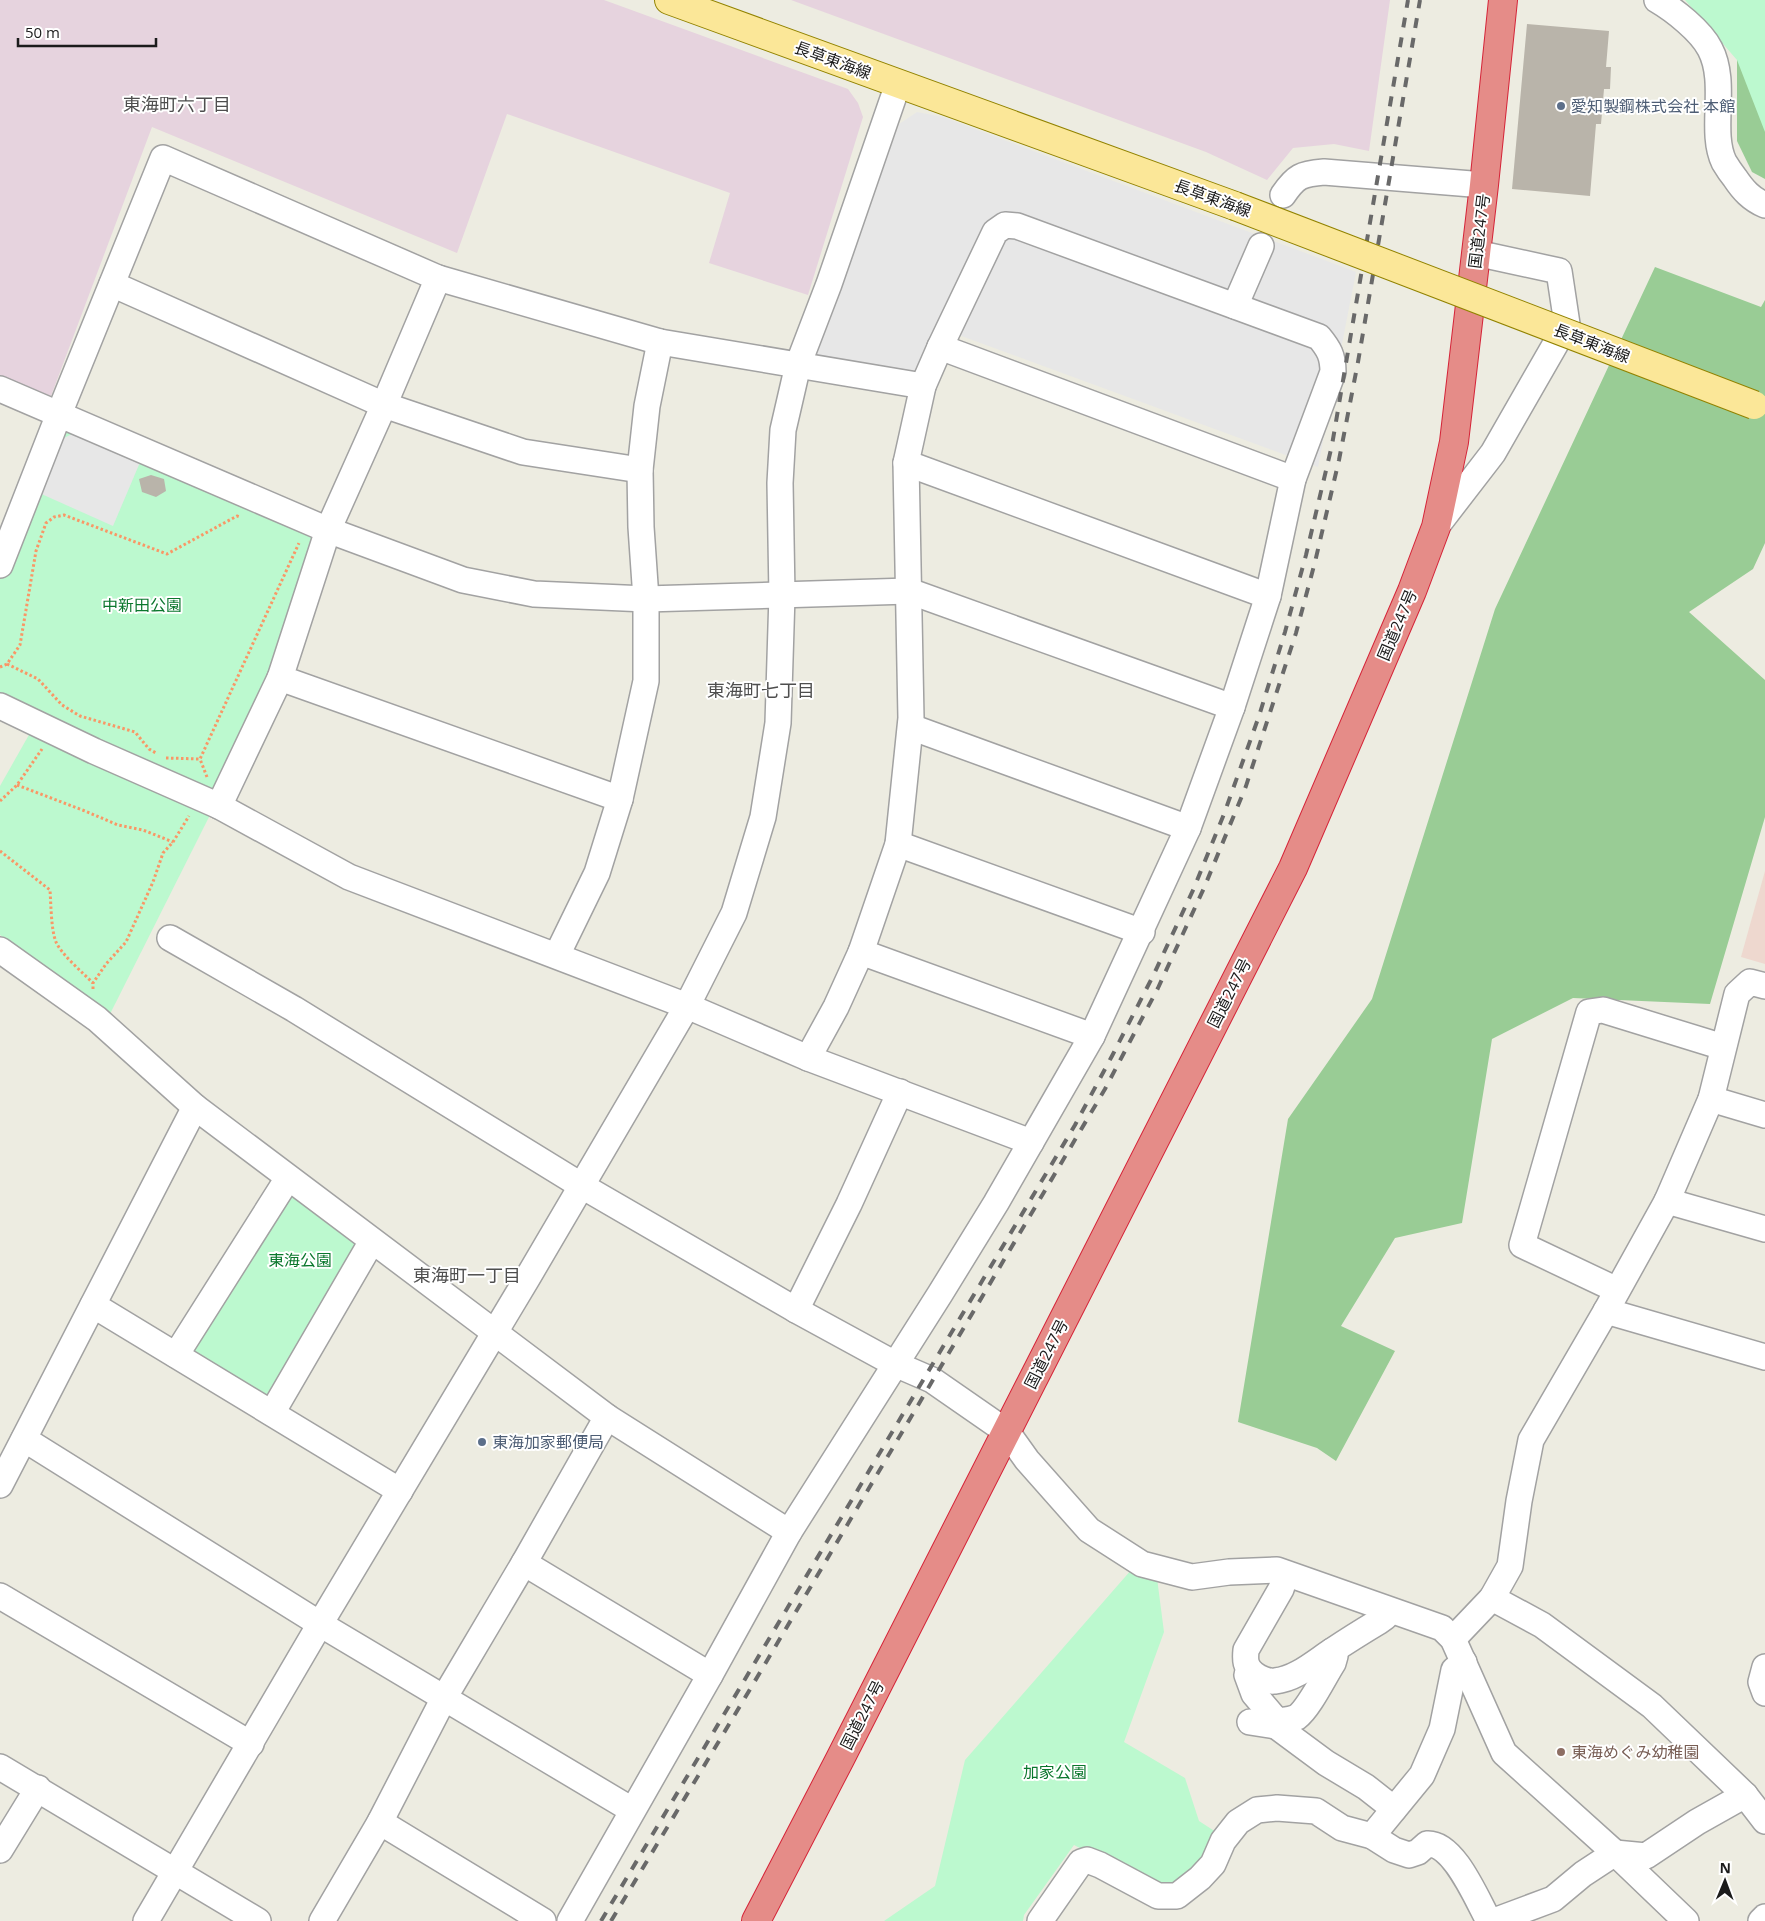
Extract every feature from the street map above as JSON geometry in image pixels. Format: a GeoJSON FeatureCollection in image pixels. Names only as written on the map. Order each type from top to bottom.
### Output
{"type":"FeatureCollection","features":[{"type":"Feature","properties":{"kind":"highway","name":"国道247号"},"geometry":{"type":"LineString","coordinates":[[756,1921],[1293,868],[1412,590],[1436,527],[1454,442],[1484,185],[1502,0]]}},
{"type":"Feature","properties":{"kind":"main road","name":"長草東海線"},"geometry":{"type":"LineString","coordinates":[[669,0],[1235,206],[1761,407]]}},
{"type":"Feature","properties":{"kind":"street"},"geometry":{"type":"LineString","coordinates":[[1657,0],[1674,10],[1710,48],[1718,73],[1719,136],[1724,160],[1738,184],[1752,200],[1765,205]]}},
{"type":"Feature","properties":{"kind":"street"},"geometry":{"type":"LineString","coordinates":[[146,1921],[687,1006],[734,913],[763,818],[778,724],[782,595],[780,483],[783,430],[798,365],[829,284],[898,84]]}},
{"type":"Feature","properties":{"kind":"street"},"geometry":{"type":"LineString","coordinates":[[0,565],[59,414],[164,158],[438,278],[660,342],[924,386]]}},
{"type":"Feature","properties":{"kind":"street"},"geometry":{"type":"LineString","coordinates":[[1282,195],[1292,181],[1307,174],[1324,172],[1484,185]]}},
{"type":"Feature","properties":{"kind":"street"},"geometry":{"type":"LineString","coordinates":[[570,1921],[789,1532],[976,1236],[1031,1142],[1092,1036],[1142,932],[1188,828],[1232,707],[1268,596],[1293,479],[1333,372],[1333,360],[1329,349],[1319,337],[1017,226],[1005,225],[995,232],[940,347],[924,386],[906,463],[911,727],[898,844],[861,952],[836,1007],[808,1058]]}},
{"type":"Feature","properties":{"kind":"street"},"geometry":{"type":"LineString","coordinates":[[1235,306],[1261,246]]}},
{"type":"Feature","properties":{"kind":"street"},"geometry":{"type":"LineString","coordinates":[[1436,527],[1493,453],[1567,324],[1559,271],[1476,253]]}},
{"type":"Feature","properties":{"kind":"street"},"geometry":{"type":"LineString","coordinates":[[209,796],[280,678],[328,530],[384,406],[438,278]]}},
{"type":"Feature","properties":{"kind":"street"},"geometry":{"type":"LineString","coordinates":[[112,284],[384,406],[523,452],[640,470]]}},
{"type":"Feature","properties":{"kind":"street"},"geometry":{"type":"LineString","coordinates":[[557,955],[597,874],[620,799],[646,682],[646,600],[641,527],[640,470],[647,406],[660,342]]}},
{"type":"Feature","properties":{"kind":"street"},"geometry":{"type":"LineString","coordinates":[[940,347],[1293,479]]}},
{"type":"Feature","properties":{"kind":"street"},"geometry":{"type":"LineString","coordinates":[[0,389],[328,530],[463,580],[534,594],[646,600],[909,591],[1232,707]]}},
{"type":"Feature","properties":{"kind":"street"},"geometry":{"type":"LineString","coordinates":[[906,463],[1268,596]]}},
{"type":"Feature","properties":{"kind":"street"},"geometry":{"type":"LineString","coordinates":[[280,678],[620,799]]}},
{"type":"Feature","properties":{"kind":"street"},"geometry":{"type":"LineString","coordinates":[[0,706],[53,732],[209,796],[349,877],[557,955],[687,1006],[808,1058],[1031,1142]]}},
{"type":"Feature","properties":{"kind":"street"},"geometry":{"type":"LineString","coordinates":[[911,727],[1188,828]]}},
{"type":"Feature","properties":{"kind":"street"},"geometry":{"type":"LineString","coordinates":[[898,844],[1142,932]]}},
{"type":"Feature","properties":{"kind":"street"},"geometry":{"type":"LineString","coordinates":[[170,938],[294,1009],[582,1186],[796,1310],[895,1364],[932,1380],[1006,1432],[1027,1460],[1089,1530],[1142,1564],[1192,1577],[1229,1572],[1277,1570],[1442,1628],[1452,1639],[1464,1662],[1504,1753],[1615,1853],[1686,1921]]}},
{"type":"Feature","properties":{"kind":"street"},"geometry":{"type":"LineString","coordinates":[[0,950],[82,1008],[195,1107],[494,1334],[568,1386],[607,1417],[789,1532]]}},
{"type":"Feature","properties":{"kind":"street"},"geometry":{"type":"LineString","coordinates":[[861,952],[1092,1036]]}},
{"type":"Feature","properties":{"kind":"street"},"geometry":{"type":"LineString","coordinates":[[1452,1639],[1492,1598],[1510,1566],[1519,1502],[1531,1440],[1612,1301],[1667,1201],[1711,1099],[1737,994],[1750,982],[1765,986]]}},
{"type":"Feature","properties":{"kind":"street"},"geometry":{"type":"LineString","coordinates":[[1723,1047],[1604,1010],[1589,1012],[1522,1245],[1612,1301],[1765,1357]]}},
{"type":"Feature","properties":{"kind":"street"},"geometry":{"type":"LineString","coordinates":[[796,1310],[850,1204],[900,1092]]}},
{"type":"Feature","properties":{"kind":"street"},"geometry":{"type":"LineString","coordinates":[[1711,1099],[1765,1115]]}},
{"type":"Feature","properties":{"kind":"street"},"geometry":{"type":"LineString","coordinates":[[0,1485],[195,1107]]}},
{"type":"Feature","properties":{"kind":"street"},"geometry":{"type":"LineString","coordinates":[[176,1355],[288,1178]]}},
{"type":"Feature","properties":{"kind":"street"},"geometry":{"type":"LineString","coordinates":[[1667,1201],[1765,1228]]}},
{"type":"Feature","properties":{"kind":"street"},"geometry":{"type":"LineString","coordinates":[[272,1413],[372,1241]]}},
{"type":"Feature","properties":{"kind":"street"},"geometry":{"type":"LineString","coordinates":[[92,1305],[400,1491]]}},
{"type":"Feature","properties":{"kind":"street"},"geometry":{"type":"LineString","coordinates":[[322,1921],[380,1822],[444,1698],[607,1417]]}},
{"type":"Feature","properties":{"kind":"street"},"geometry":{"type":"LineString","coordinates":[[24,1439],[320,1624],[632,1810]]}},
{"type":"Feature","properties":{"kind":"street"},"geometry":{"type":"LineString","coordinates":[[524,1563],[710,1675]]}},
{"type":"Feature","properties":{"kind":"street"},"geometry":{"type":"LineString","coordinates":[[1286,1574],[1281,1589],[1246,1650],[1245,1661],[1250,1671],[1255,1676],[1266,1680],[1283,1679],[1301,1672],[1385,1617],[1389,1610]]}},
{"type":"Feature","properties":{"kind":"street"},"geometry":{"type":"LineString","coordinates":[[0,1596],[251,1744]]}},
{"type":"Feature","properties":{"kind":"street"},"geometry":{"type":"LineString","coordinates":[[1492,1598],[1542,1625],[1652,1706],[1745,1795],[1765,1821]]}},
{"type":"Feature","properties":{"kind":"street"},"geometry":{"type":"LineString","coordinates":[[1250,1722],[1276,1723],[1296,1718],[1306,1708],[1333,1663],[1334,1656],[1332,1651]]}},
{"type":"Feature","properties":{"kind":"street"},"geometry":{"type":"LineString","coordinates":[[1372,1836],[1422,1775],[1442,1729],[1454,1670],[1464,1662]]}},
{"type":"Feature","properties":{"kind":"street"},"geometry":{"type":"LineString","coordinates":[[1765,1667],[1761,1682],[1765,1693]]}},
{"type":"Feature","properties":{"kind":"street"},"geometry":{"type":"LineString","coordinates":[[1250,1671],[1247,1675],[1254,1694],[1276,1723],[1326,1763],[1366,1787],[1394,1809]]}},
{"type":"Feature","properties":{"kind":"street"},"geometry":{"type":"LineString","coordinates":[[0,1767],[258,1921]]}},
{"type":"Feature","properties":{"kind":"street"},"geometry":{"type":"LineString","coordinates":[[0,1850],[38,1788]]}},
{"type":"Feature","properties":{"kind":"street"},"geometry":{"type":"LineString","coordinates":[[1494,1921],[1553,1899],[1583,1874],[1615,1853],[1646,1856],[1697,1822],[1745,1795]]}},
{"type":"Feature","properties":{"kind":"street"},"geometry":{"type":"LineString","coordinates":[[1040,1921],[1081,1862],[1087,1860],[1158,1896],[1177,1896],[1200,1878],[1212,1864],[1223,1841],[1238,1822],[1257,1810],[1278,1808],[1316,1811],[1342,1828],[1372,1836],[1394,1850],[1409,1855],[1418,1852],[1427,1844],[1438,1845],[1445,1849],[1461,1870],[1489,1921]]}},
{"type":"Feature","properties":{"kind":"street"},"geometry":{"type":"LineString","coordinates":[[380,1822],[543,1921]]}},
{"type":"Feature","properties":{"kind":"street"},"geometry":{"type":"LineString","coordinates":[[1761,1921],[1765,1917]]}},
{"type":"Feature","properties":{"kind":"path"},"geometry":{"type":"LineString","coordinates":[[0,667],[7,664],[20,645],[36,551],[46,523],[54,516],[64,515],[167,554],[236,516],[246,519]]}},
{"type":"Feature","properties":{"kind":"path"},"geometry":{"type":"LineString","coordinates":[[82,1008],[93,996],[93,983],[106,964],[126,942],[153,882],[163,853],[209,796],[200,759],[301,541],[292,537]]}},
{"type":"Feature","properties":{"kind":"path"},"geometry":{"type":"LineString","coordinates":[[7,664],[38,678],[62,705],[80,716],[135,732],[149,749],[157,753]]}},
{"type":"Feature","properties":{"kind":"path"},"geometry":{"type":"LineString","coordinates":[[0,801],[17,785],[53,732]]}},
{"type":"Feature","properties":{"kind":"path"},"geometry":{"type":"LineString","coordinates":[[164,758],[200,759]]}},
{"type":"Feature","properties":{"kind":"path"},"geometry":{"type":"LineString","coordinates":[[17,785],[118,825],[143,830],[173,842]]}},
{"type":"Feature","properties":{"kind":"path"},"geometry":{"type":"LineString","coordinates":[[0,851],[50,890],[51,912],[56,942],[72,962],[93,983]]}},
{"type":"Feature","properties":{"kind":"shaded area"},"geometry":{"type":"Polygon","coordinates":[[[0,0],[604,0],[848,89],[858,103],[863,117],[808,295],[709,263],[730,193],[507,114],[457,253],[152,127],[51,396],[0,376],[0,0]]]}},
{"type":"Feature","properties":{"kind":"shaded area"},"geometry":{"type":"Polygon","coordinates":[[[791,0],[1390,0],[1369,151],[1334,144],[1293,148],[1267,180],[1206,152],[791,0]]]}},
{"type":"Feature","properties":{"kind":"shaded area"},"geometry":{"type":"Polygon","coordinates":[[[917,112],[943,117],[1356,272],[1318,467],[945,330],[928,387],[814,360],[899,124],[917,112]]]}},
{"type":"Feature","properties":{"kind":"shaded area"},"geometry":{"type":"Polygon","coordinates":[[[78,431],[141,460],[113,526],[37,492],[60,440],[78,431]]]}},
{"type":"Feature","properties":{"kind":"shaded area"},"geometry":{"type":"Polygon","coordinates":[[[1765,871],[1765,964],[1741,957],[1765,871]]]}},
{"type":"Feature","properties":{"kind":"green space"},"geometry":{"type":"Polygon","coordinates":[[[1685,0],[1765,0],[1765,132],[1737,60],[1685,0]]]}},
{"type":"Feature","properties":{"kind":"green space"},"geometry":{"type":"Polygon","coordinates":[[[1765,0],[1765,179],[1752,172],[1737,141],[1737,60],[1765,0]]]}},
{"type":"Feature","properties":{"kind":"green space"},"geometry":{"type":"Polygon","coordinates":[[[1655,267],[1761,307],[1765,300],[1765,543],[1753,569],[1689,612],[1765,680],[1765,817],[1710,1004],[1573,998],[1492,1039],[1462,1223],[1395,1238],[1341,1326],[1395,1351],[1336,1461],[1317,1448],[1238,1422],[1288,1119],[1372,999],[1495,609],[1655,267]]]}},
{"type":"Feature","properties":{"kind":"green space","name":"中新田公園"},"geometry":{"type":"Polygon","coordinates":[[[59,414],[328,530],[218,792],[0,704],[0,565],[59,414]]]}},
{"type":"Feature","properties":{"kind":"green space"},"geometry":{"type":"Polygon","coordinates":[[[30,733],[211,813],[109,1016],[0,935],[0,786],[30,733]]]}},
{"type":"Feature","properties":{"kind":"green space","name":"東海公園"},"geometry":{"type":"Polygon","coordinates":[[[291,1190],[368,1237],[264,1399],[188,1352],[291,1190]]]}},
{"type":"Feature","properties":{"kind":"green space","name":"加家公園"},"geometry":{"type":"Polygon","coordinates":[[[1132,1569],[1157,1578],[1164,1632],[1124,1742],[1185,1778],[1199,1821],[1216,1832],[1202,1859],[1177,1887],[1156,1888],[1074,1845],[1024,1915],[1023,1921],[884,1921],[935,1886],[965,1760],[1132,1569]]]}},
{"type":"Feature","properties":{"kind":"building","name":"愛知製鋼株式会社 本館"},"geometry":{"type":"Polygon","coordinates":[[[1527,24],[1609,31],[1606,67],[1611,67],[1610,89],[1604,89],[1601,124],[1596,124],[1590,196],[1512,189],[1527,24]]]}},
{"type":"Feature","properties":{"kind":"building"},"geometry":{"type":"Polygon","coordinates":[[[151,475],[164,479],[166,491],[156,497],[142,492],[139,479],[151,475]]]}},
{"type":"Feature","properties":{"kind":"railway"},"geometry":{"type":"LineString","coordinates":[[601,1921],[1075,1125],[1154,974],[1194,888],[1224,814],[1259,716],[1306,555],[1332,445],[1408,0]]}},
{"type":"Feature","properties":{"kind":"railway"},"geometry":{"type":"LineString","coordinates":[[611,1921],[1105,1089],[1158,988],[1204,888],[1246,786],[1296,633],[1315,562],[1339,460],[1358,362],[1420,0]]}},
{"type":"Feature","properties":{"kind":"place","name":"愛知製鋼株式会社 本館"},"geometry":{"type":"Point","coordinates":[1561,106]}},
{"type":"Feature","properties":{"kind":"place","name":"東海加家郵便局"},"geometry":{"type":"Point","coordinates":[482,1442]}},
{"type":"Feature","properties":{"kind":"place","name":"東海めぐみ幼稚園"},"geometry":{"type":"Point","coordinates":[1561,1752]}},
{"type":"Feature","properties":{"kind":"district","name":"東海町六丁目"},"geometry":{"type":"Point","coordinates":[177,105]}},
{"type":"Feature","properties":{"kind":"district","name":"東海町七丁目"},"geometry":{"type":"Point","coordinates":[761,691]}},
{"type":"Feature","properties":{"kind":"district","name":"東海町一丁目"},"geometry":{"type":"Point","coordinates":[467,1276]}}]}
